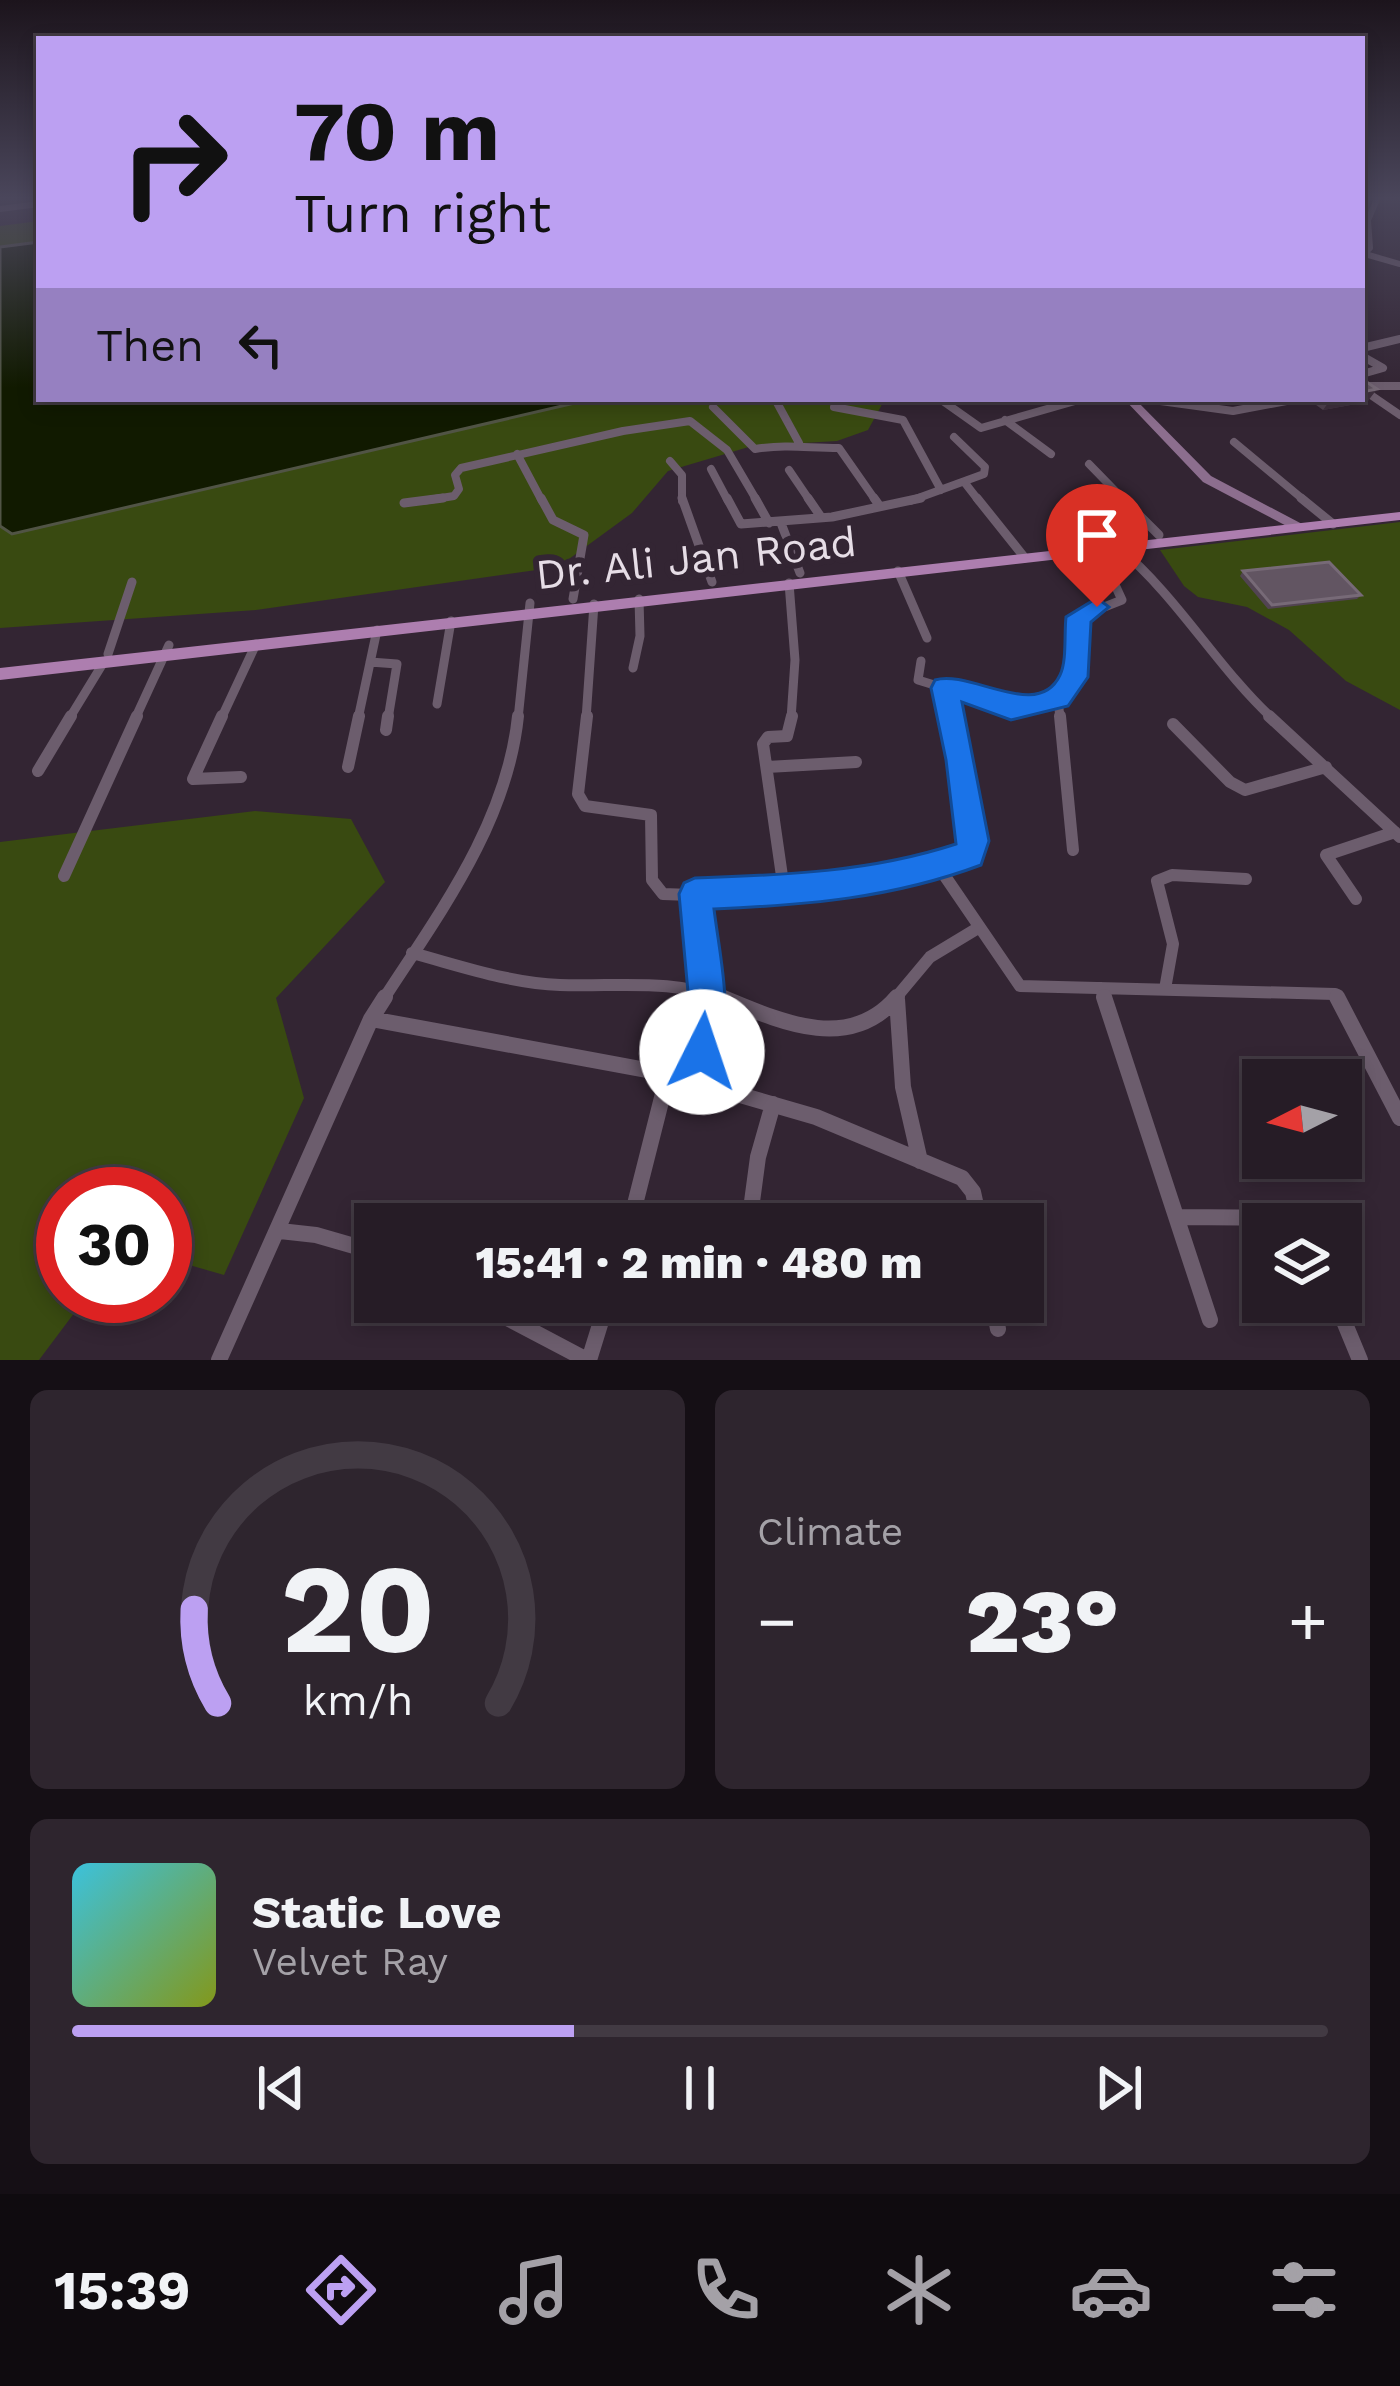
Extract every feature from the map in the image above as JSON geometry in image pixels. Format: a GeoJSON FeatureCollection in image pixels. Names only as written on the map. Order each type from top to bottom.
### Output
{"type":"FeatureCollection","features":[{"type":"Feature","properties":{"kind":"main road"},"geometry":{"type":"LineString","coordinates":[[1128,402],[1197,479],[1292,525]]}},
{"type":"Feature","properties":{"kind":"main road","name":"Dr. Ali Jan Road"},"geometry":{"type":"LineString","coordinates":[[167,651],[451,621],[573,599],[639,599],[1400,512]]}},
{"type":"Feature","properties":{"kind":"main road","name":"Dr. Ali Jan Road"},"geometry":{"type":"LineString","coordinates":[[0,674],[602,600],[712,582],[898,572],[1159,535],[1218,533]]}},
{"type":"Feature","properties":{"kind":"main road","name":"Dr. Ali Jan Road"},"geometry":{"type":"LineString","coordinates":[[0,663],[49,666]]}},
{"type":"Feature","properties":{"kind":"street"},"geometry":{"type":"LineString","coordinates":[[1365,351],[1400,340]]}},
{"type":"Feature","properties":{"kind":"street"},"geometry":{"type":"LineString","coordinates":[[1365,354],[1383,368],[1365,373]]}},
{"type":"Feature","properties":{"kind":"street"},"geometry":{"type":"LineString","coordinates":[[1365,388],[1400,386]]}},
{"type":"Feature","properties":{"kind":"street"},"geometry":{"type":"LineString","coordinates":[[1365,390],[1400,416]]}},
{"type":"Feature","properties":{"kind":"street"},"geometry":{"type":"LineString","coordinates":[[777,402],[807,448],[839,448],[879,506]]}},
{"type":"Feature","properties":{"kind":"street"},"geometry":{"type":"LineString","coordinates":[[944,402],[981,428],[1071,402]]}},
{"type":"Feature","properties":{"kind":"street"},"geometry":{"type":"LineString","coordinates":[[1164,402],[1214,410],[1251,410],[1285,402]]}},
{"type":"Feature","properties":{"kind":"street"},"geometry":{"type":"LineString","coordinates":[[1242,402],[1251,410]]}},
{"type":"Feature","properties":{"kind":"street"},"geometry":{"type":"LineString","coordinates":[[712,407],[754,448],[799,442]]}},
{"type":"Feature","properties":{"kind":"street"},"geometry":{"type":"LineString","coordinates":[[834,407],[903,420],[941,490]]}},
{"type":"Feature","properties":{"kind":"street"},"geometry":{"type":"LineString","coordinates":[[1005,420],[1051,454]]}},
{"type":"Feature","properties":{"kind":"street"},"geometry":{"type":"LineString","coordinates":[[404,503],[454,496],[459,489],[457,471],[517,454],[694,421],[728,452],[775,523],[794,578],[794,707],[787,736],[764,740],[784,890]]}},
{"type":"Feature","properties":{"kind":"street"},"geometry":{"type":"LineString","coordinates":[[711,469],[738,523],[821,518],[941,490],[986,471],[954,437]]}},
{"type":"Feature","properties":{"kind":"street"},"geometry":{"type":"LineString","coordinates":[[1234,442],[1329,521]]}},
{"type":"Feature","properties":{"kind":"street"},"geometry":{"type":"LineString","coordinates":[[517,454],[553,520],[584,535],[573,599]]}},
{"type":"Feature","properties":{"kind":"street"},"geometry":{"type":"LineString","coordinates":[[670,461],[682,475],[682,500],[712,582]]}},
{"type":"Feature","properties":{"kind":"street"},"geometry":{"type":"LineString","coordinates":[[1089,464],[1159,535]]}},
{"type":"Feature","properties":{"kind":"street"},"geometry":{"type":"LineString","coordinates":[[789,470],[821,518]]}},
{"type":"Feature","properties":{"kind":"street"},"geometry":{"type":"LineString","coordinates":[[965,483],[1022,554]]}},
{"type":"Feature","properties":{"kind":"street"},"geometry":{"type":"LineString","coordinates":[[1118,547],[1156,579],[1250,697],[1398,834]]}},
{"type":"Feature","properties":{"kind":"street"},"geometry":{"type":"LineString","coordinates":[[921,662],[918,680],[979,694],[1011,709],[1058,698],[1075,677],[1078,617],[1122,601],[1099,550]]}},
{"type":"Feature","properties":{"kind":"street"},"geometry":{"type":"LineString","coordinates":[[898,572],[927,638]]}},
{"type":"Feature","properties":{"kind":"street"},"geometry":{"type":"LineString","coordinates":[[38,771],[105,659],[119,626],[120,606],[132,583]]}},
{"type":"Feature","properties":{"kind":"street"},"geometry":{"type":"LineString","coordinates":[[633,668],[640,636],[639,599]]}},
{"type":"Feature","properties":{"kind":"street"},"geometry":{"type":"LineString","coordinates":[[602,600],[579,763],[580,803],[648,812],[653,819],[656,889],[663,894],[857,884],[938,866],[973,849],[961,760],[944,688]]}},
{"type":"Feature","properties":{"kind":"street"},"geometry":{"type":"LineString","coordinates":[[219,1360],[370,1019],[478,848],[501,799],[518,726],[530,608]]}},
{"type":"Feature","properties":{"kind":"street"},"geometry":{"type":"LineString","coordinates":[[437,704],[451,621]]}},
{"type":"Feature","properties":{"kind":"street"},"geometry":{"type":"LineString","coordinates":[[348,767],[377,630]]}},
{"type":"Feature","properties":{"kind":"street"},"geometry":{"type":"LineString","coordinates":[[241,777],[193,779],[256,644]]}},
{"type":"Feature","properties":{"kind":"street"},"geometry":{"type":"LineString","coordinates":[[64,876],[167,651]]}},
{"type":"Feature","properties":{"kind":"street"},"geometry":{"type":"LineString","coordinates":[[370,662],[397,664],[386,730]]}},
{"type":"Feature","properties":{"kind":"street"},"geometry":{"type":"LineString","coordinates":[[1058,698],[1073,850]]}},
{"type":"Feature","properties":{"kind":"street"},"geometry":{"type":"LineString","coordinates":[[1173,724],[1230,782],[1245,790],[1326,767]]}},
{"type":"Feature","properties":{"kind":"street"},"geometry":{"type":"LineString","coordinates":[[767,767],[856,762]]}},
{"type":"Feature","properties":{"kind":"street"},"geometry":{"type":"LineString","coordinates":[[1356,899],[1326,855],[1330,850],[1398,834]]}},
{"type":"Feature","properties":{"kind":"street"},"geometry":{"type":"LineString","coordinates":[[938,866],[1020,986],[1335,994],[1400,1118]]}},
{"type":"Feature","properties":{"kind":"street"},"geometry":{"type":"LineString","coordinates":[[1165,989],[1173,944],[1157,880],[1172,875],[1246,879]]}},
{"type":"Feature","properties":{"kind":"street"},"geometry":{"type":"LineString","coordinates":[[695,894],[706,992],[699,1084]]}},
{"type":"Feature","properties":{"kind":"street"},"geometry":{"type":"LineString","coordinates":[[412,953],[506,979],[557,985],[666,984],[706,992],[784,1022],[841,1031],[880,1017],[931,957],[978,928]]}},
{"type":"Feature","properties":{"kind":"street"},"geometry":{"type":"LineString","coordinates":[[1101,988],[1210,1320]]}},
{"type":"Feature","properties":{"kind":"street"},"geometry":{"type":"LineString","coordinates":[[897,999],[904,1087],[920,1162]]}},
{"type":"Feature","properties":{"kind":"street"},"geometry":{"type":"LineString","coordinates":[[370,1019],[668,1074],[773,1104],[848,1128],[962,1178],[975,1203]]}},
{"type":"Feature","properties":{"kind":"street"},"geometry":{"type":"LineString","coordinates":[[635,1203],[668,1074]]}},
{"type":"Feature","properties":{"kind":"street"},"geometry":{"type":"LineString","coordinates":[[752,1203],[773,1104]]}},
{"type":"Feature","properties":{"kind":"street"},"geometry":{"type":"LineString","coordinates":[[1178,1217],[1242,1218]]}},
{"type":"Feature","properties":{"kind":"street"},"geometry":{"type":"LineString","coordinates":[[280,1231],[354,1246]]}},
{"type":"Feature","properties":{"kind":"street"},"geometry":{"type":"LineString","coordinates":[[518,1323],[588,1360],[600,1323]]}},
{"type":"Feature","properties":{"kind":"street"},"geometry":{"type":"LineString","coordinates":[[997,1323],[998,1329]]}},
{"type":"Feature","properties":{"kind":"street"},"geometry":{"type":"LineString","coordinates":[[1345,1323],[1360,1360]]}},
{"type":"Feature","properties":{"kind":"green space"},"geometry":{"type":"Polygon","coordinates":[[[0,260],[36,260],[36,402],[883,402],[868,430],[837,441],[752,446],[668,471],[632,513],[558,567],[256,610],[0,628],[0,260]]]}},
{"type":"Feature","properties":{"kind":"green space"},"geometry":{"type":"Polygon","coordinates":[[[1400,522],[1400,710],[1346,681],[1289,630],[1247,607],[1198,597],[1184,586],[1160,550],[1400,522]]]}},
{"type":"Feature","properties":{"kind":"green space"},"geometry":{"type":"Polygon","coordinates":[[[255,811],[351,819],[385,882],[276,998],[304,1098],[224,1275],[192,1266],[192,1167],[36,1167],[36,1323],[67,1323],[39,1360],[0,1360],[0,842],[255,811]]]}},
{"type":"Feature","properties":{"kind":"shaded area"},"geometry":{"type":"Polygon","coordinates":[[[0,260],[36,260],[36,402],[579,402],[12,534],[0,526],[0,260]]]}},
{"type":"Feature","properties":{"kind":"building"},"geometry":{"type":"Polygon","coordinates":[[[1329,562],[1361,595],[1272,605],[1243,571],[1329,562]]]}},
{"type":"Feature","properties":{"kind":"route"},"geometry":{"type":"LineString","coordinates":[[702,1052],[706,992],[695,894],[824,889],[904,876],[970,854],[973,841],[961,760],[944,688],[979,694],[1011,709],[1058,698],[1075,677],[1078,617],[1097,607]]}}]}
